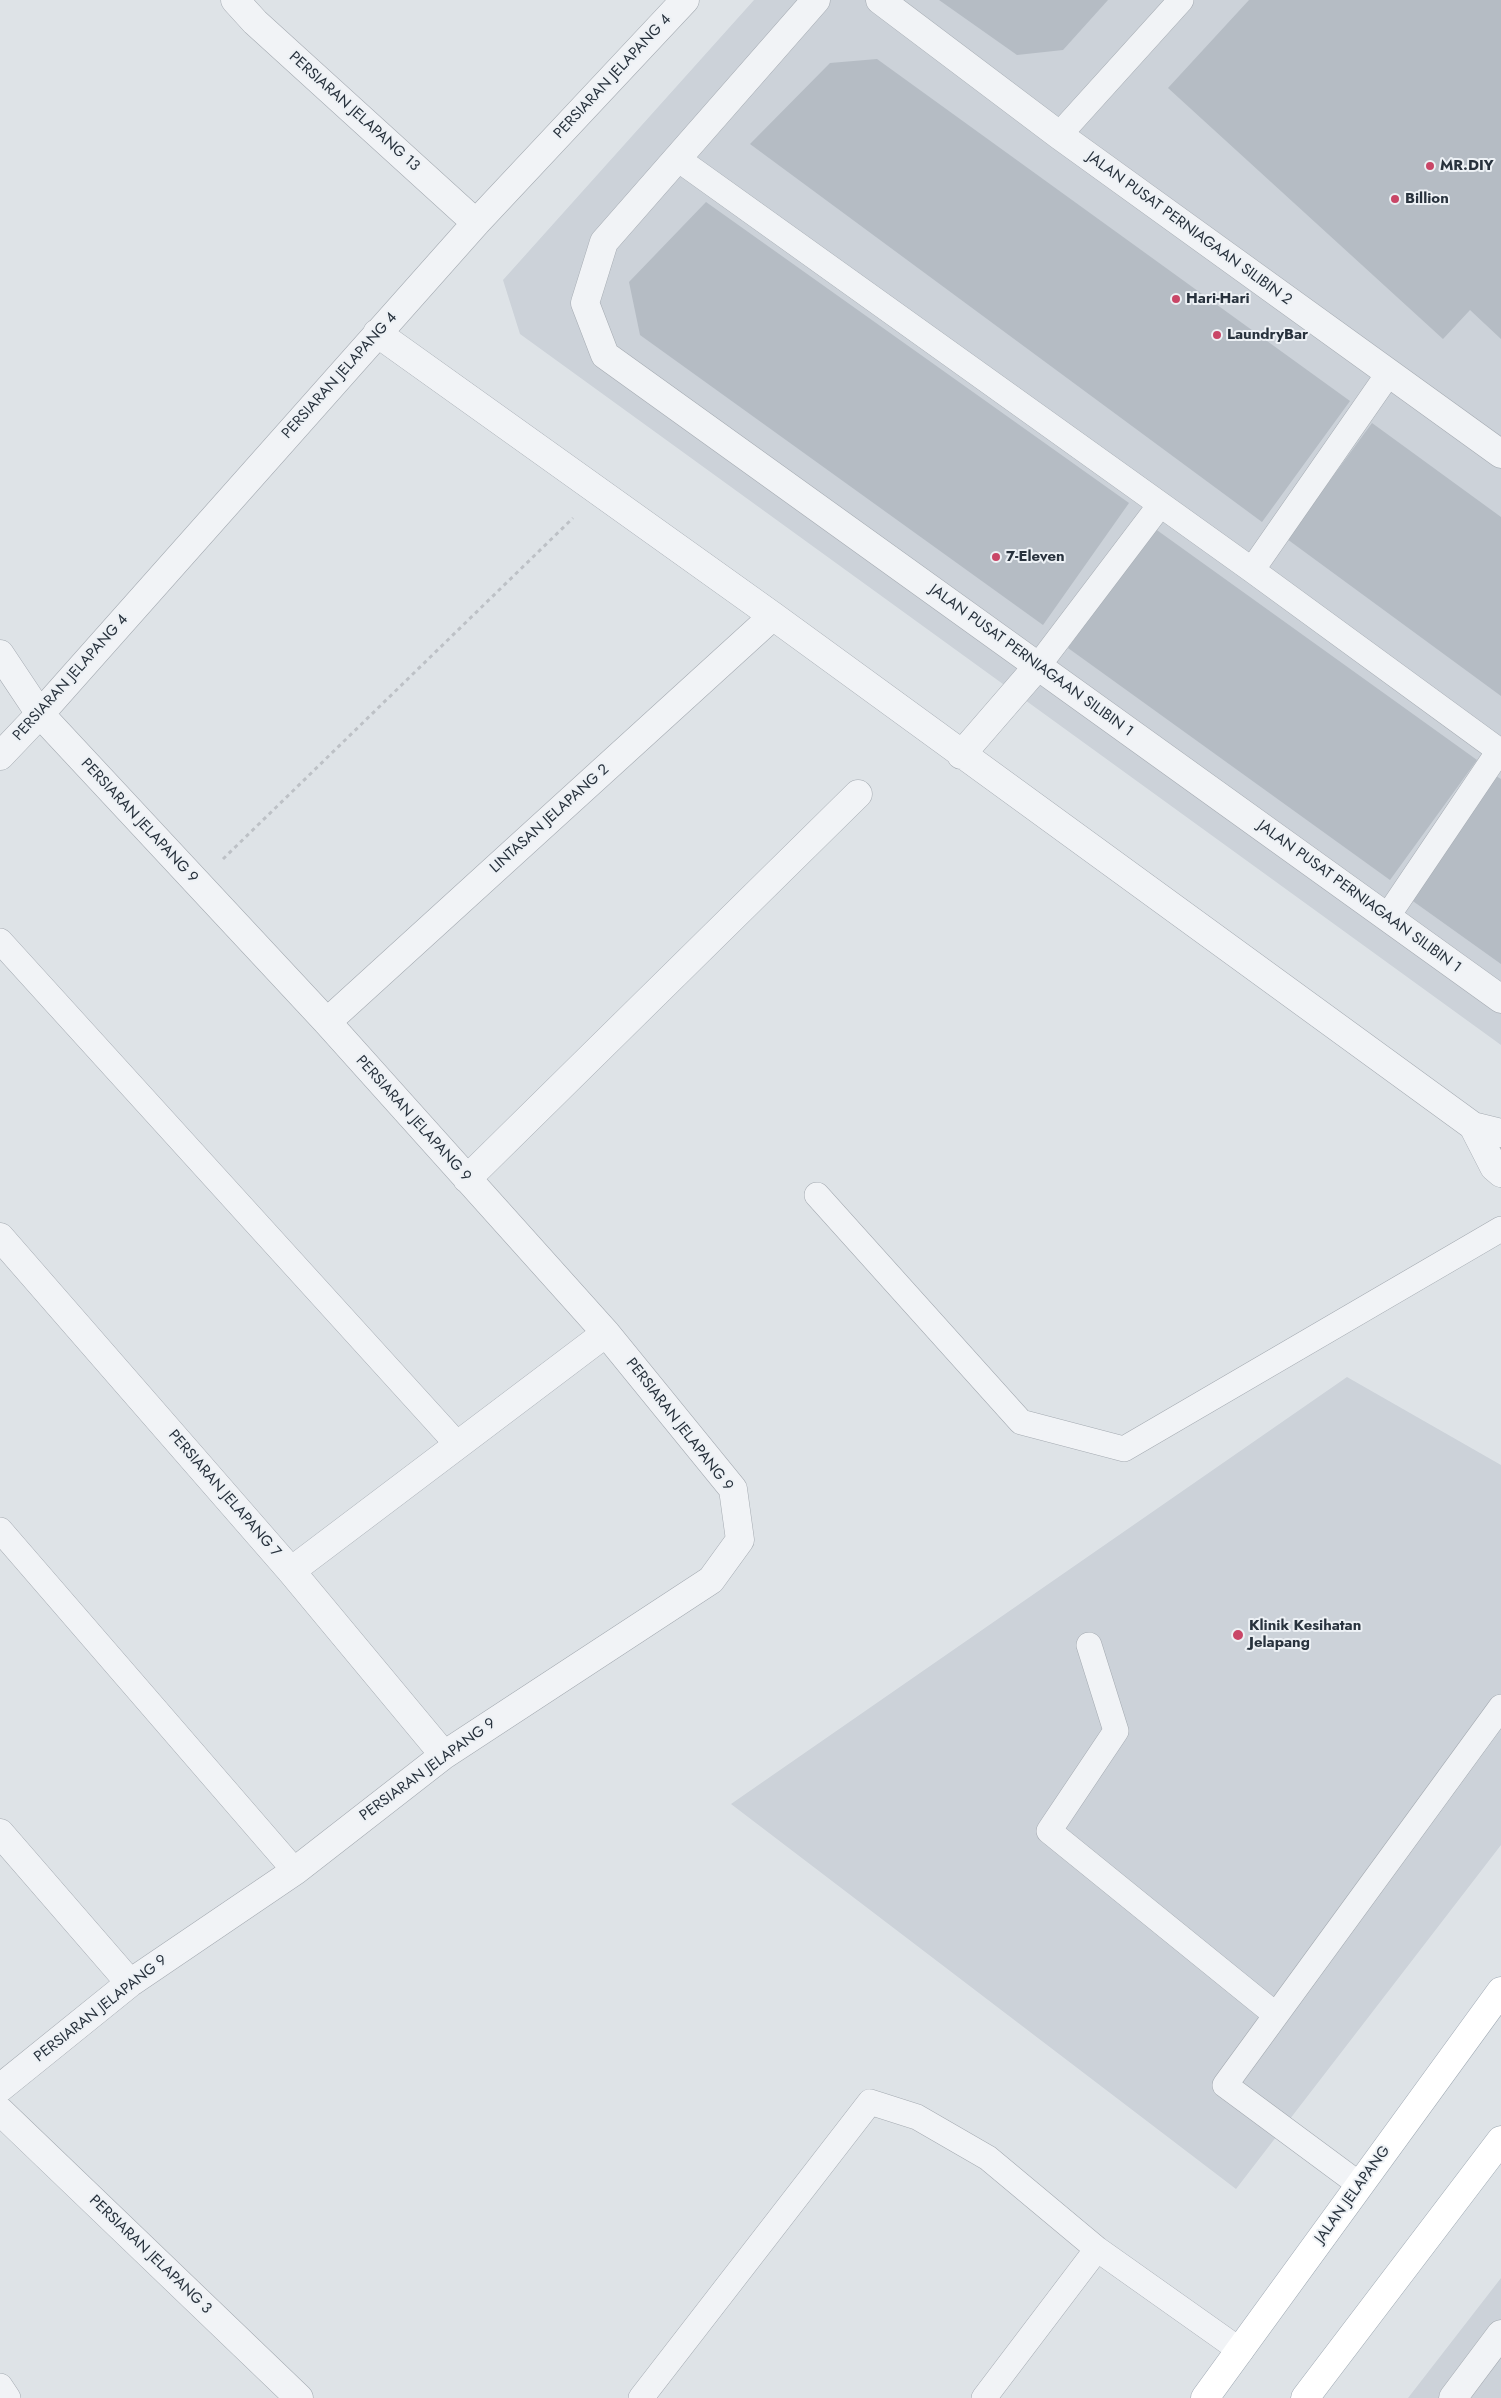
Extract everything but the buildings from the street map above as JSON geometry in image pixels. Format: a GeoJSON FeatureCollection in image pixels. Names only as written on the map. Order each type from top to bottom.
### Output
{"type":"FeatureCollection","features":[{"type":"Feature","properties":{"kind":"main road","name":"JALAN JELAPANG"},"geometry":{"type":"LineString","coordinates":[[1205,2398],[1501,1991]]}},
{"type":"Feature","properties":{"kind":"main road"},"geometry":{"type":"LineString","coordinates":[[1305,2398],[1501,2140]]}},
{"type":"Feature","properties":{"kind":"street","name":"PERSIARAN JELAPANG 13"},"geometry":{"type":"LineString","coordinates":[[235,0],[255,22],[476,223]]}},
{"type":"Feature","properties":{"kind":"street","name":"PERSIARAN JELAPANG 4"},"geometry":{"type":"LineString","coordinates":[[0,756],[40,714],[476,223],[685,0]]}},
{"type":"Feature","properties":{"kind":"street"},"geometry":{"type":"LineString","coordinates":[[678,159],[816,0]]}},
{"type":"Feature","properties":{"kind":"street","name":"JALAN PUSAT PERNIAGAAN SILIBIN 2"},"geometry":{"type":"LineString","coordinates":[[880,0],[1059,135],[1501,454]]}},
{"type":"Feature","properties":{"kind":"street","name":"JALAN PUSAT PERNIAGAAN SILIBIN 1"},"geometry":{"type":"LineString","coordinates":[[678,159],[604,242],[585,303],[605,355],[1501,999]]}},
{"type":"Feature","properties":{"kind":"street"},"geometry":{"type":"LineString","coordinates":[[377,334],[773,616],[961,755],[1473,1126],[1501,1134]]}},
{"type":"Feature","properties":{"kind":"street","name":"LINTASAN JELAPANG 2"},"geometry":{"type":"LineString","coordinates":[[327,1022],[773,616]]}},
{"type":"Feature","properties":{"kind":"street","name":"PERSIARAN JELAPANG 9"},"geometry":{"type":"LineString","coordinates":[[0,654],[40,714],[327,1022],[606,1333],[733,1489],[740,1540],[711,1580],[444,1755],[295,1871],[130,1983],[0,2088]]}},
{"type":"Feature","properties":{"kind":"street"},"geometry":{"type":"LineString","coordinates":[[961,755],[1038,666]]}},
{"type":"Feature","properties":{"kind":"street"},"geometry":{"type":"LineString","coordinates":[[467,1180],[858,794]]}},
{"type":"Feature","properties":{"kind":"street"},"geometry":{"type":"LineString","coordinates":[[1473,1126],[1494,1167],[1501,1173]]}},
{"type":"Feature","properties":{"kind":"street","name":"PERSIARAN JELAPANG 7"},"geometry":{"type":"LineString","coordinates":[[0,1237],[291,1571],[444,1755]]}},
{"type":"Feature","properties":{"kind":"street"},"geometry":{"type":"LineString","coordinates":[[291,1571],[606,1333]]}},
{"type":"Feature","properties":{"kind":"street"},"geometry":{"type":"LineString","coordinates":[[0,1833],[130,1983]]}},
{"type":"Feature","properties":{"kind":"street","name":"PERSIARAN JELAPANG 3"},"geometry":{"type":"LineString","coordinates":[[0,2111],[299,2398]]}},
{"type":"Feature","properties":{"kind":"street"},"geometry":{"type":"LineString","coordinates":[[1453,2398],[1501,2334]]}},
{"type":"Feature","properties":{"kind":"lane"},"geometry":{"type":"LineString","coordinates":[[1059,135],[1181,0]]}},
{"type":"Feature","properties":{"kind":"lane"},"geometry":{"type":"LineString","coordinates":[[678,159],[1252,570],[1500,751],[1387,917]]}},
{"type":"Feature","properties":{"kind":"lane"},"geometry":{"type":"LineString","coordinates":[[1252,570],[1389,373]]}},
{"type":"Feature","properties":{"kind":"lane"},"geometry":{"type":"LineString","coordinates":[[1038,666],[1160,505]]}},
{"type":"Feature","properties":{"kind":"lane"},"geometry":{"type":"LineString","coordinates":[[0,940],[457,1444]]}},
{"type":"Feature","properties":{"kind":"lane"},"geometry":{"type":"LineString","coordinates":[[817,1195],[1021,1422],[1124,1448],[1501,1229]]}},
{"type":"Feature","properties":{"kind":"lane"},"geometry":{"type":"LineString","coordinates":[[0,1530],[295,1871]]}},
{"type":"Feature","properties":{"kind":"lane"},"geometry":{"type":"LineString","coordinates":[[1089,1645],[1116,1731],[1049,1831],[1276,2015]]}},
{"type":"Feature","properties":{"kind":"lane"},"geometry":{"type":"LineString","coordinates":[[1360,2185],[1225,2084],[1501,1707]]}},
{"type":"Feature","properties":{"kind":"lane"},"geometry":{"type":"LineString","coordinates":[[641,2398],[870,2102],[917,2117],[988,2158],[1097,2249],[1241,2351]]}},
{"type":"Feature","properties":{"kind":"lane"},"geometry":{"type":"LineString","coordinates":[[984,2398],[1097,2249]]}},
{"type":"Feature","properties":{"kind":"lane"},"geometry":{"type":"LineString","coordinates":[[0,2386],[8,2398]]}},
{"type":"Feature","properties":{"kind":"path"},"geometry":{"type":"LineString","coordinates":[[197,884],[601,492]]}},
{"type":"Feature","properties":{"kind":"shaded area"},"geometry":{"type":"Polygon","coordinates":[[[754,0],[1501,0],[1501,1045],[520,334],[503,280],[754,0]]]}},
{"type":"Feature","properties":{"kind":"shaded area","name":"Klinik Kesihatan Jelapang"},"geometry":{"type":"Polygon","coordinates":[[[1347,1377],[1501,1465],[1501,1845],[1236,2189],[731,1804],[1347,1377]]]}},
{"type":"Feature","properties":{"kind":"shaded area"},"geometry":{"type":"Polygon","coordinates":[[[1501,2278],[1501,2398],[1408,2398],[1501,2278]]]}},
{"type":"Feature","properties":{"kind":"place","name":"MR.DIY"},"geometry":{"type":"Point","coordinates":[1430,166]}},
{"type":"Feature","properties":{"kind":"place","name":"Billion"},"geometry":{"type":"Point","coordinates":[1395,199]}},
{"type":"Feature","properties":{"kind":"place","name":"Hari-Hari"},"geometry":{"type":"Point","coordinates":[1176,299]}},
{"type":"Feature","properties":{"kind":"place","name":"LaundryBar"},"geometry":{"type":"Point","coordinates":[1217,335]}},
{"type":"Feature","properties":{"kind":"place","name":"7-Eleven"},"geometry":{"type":"Point","coordinates":[996,557]}},
{"type":"Feature","properties":{"kind":"place","name":"Klinik Kesihatan Jelapang"},"geometry":{"type":"Point","coordinates":[1238,1635]}}]}
